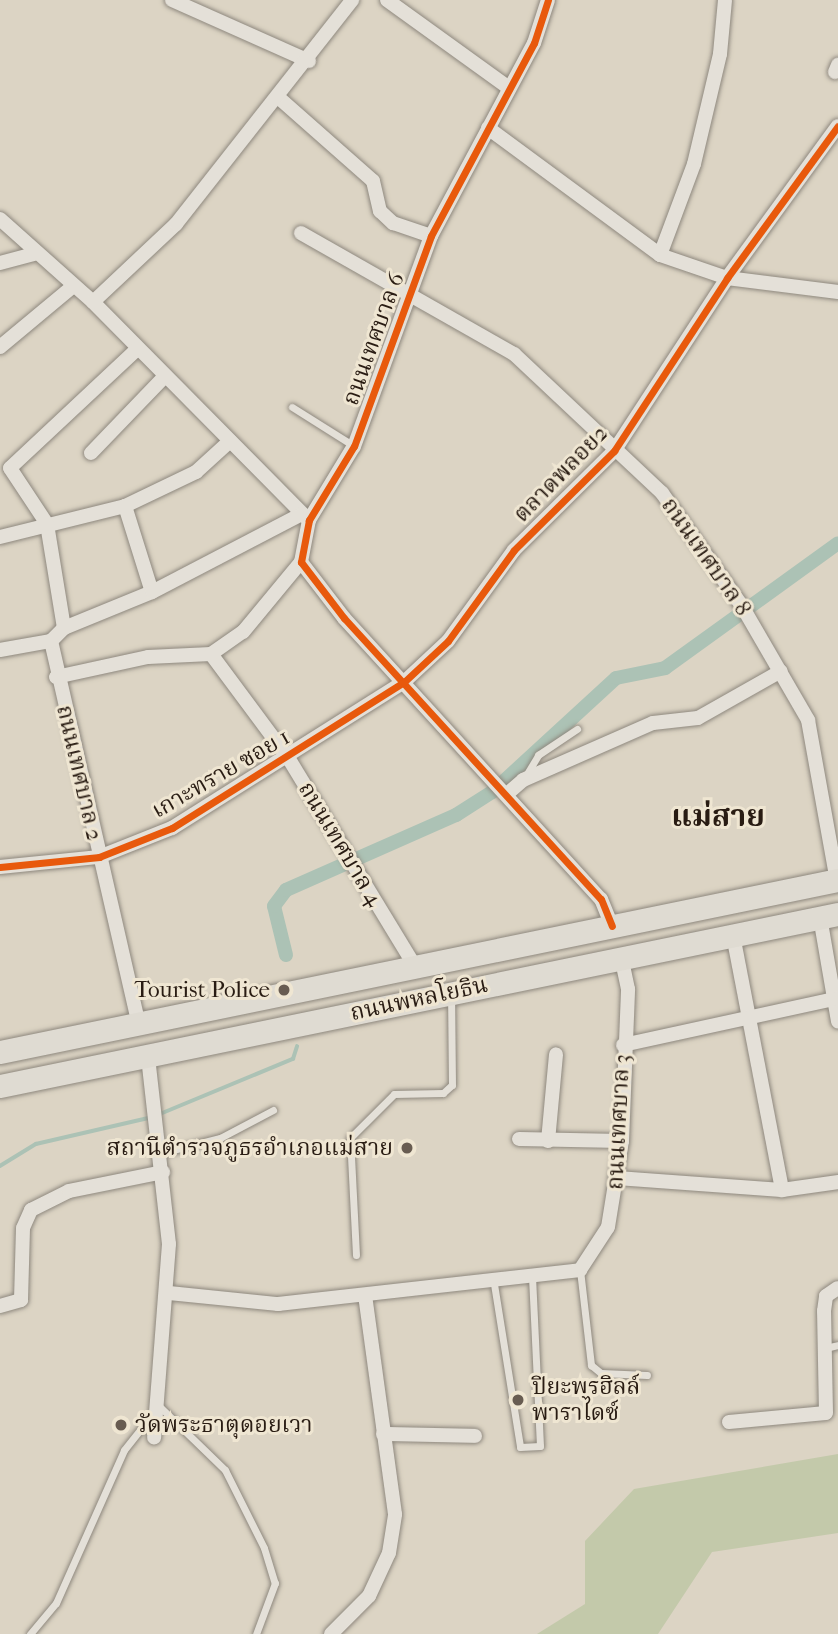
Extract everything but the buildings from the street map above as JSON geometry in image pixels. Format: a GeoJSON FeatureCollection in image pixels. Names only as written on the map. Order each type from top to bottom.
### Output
{"type":"FeatureCollection","features":[{"type":"Feature","properties":{"kind":"main road","name":"ถนนพหลโยธิน"},"geometry":{"type":"LineString","coordinates":[[0,1052],[139,1026],[837,881]]}},
{"type":"Feature","properties":{"kind":"main road","name":"ถนนพหลโยธิน"},"geometry":{"type":"LineString","coordinates":[[0,1086],[829,915]]}},
{"type":"Feature","properties":{"kind":"main road"},"geometry":{"type":"LineString","coordinates":[[447,962],[451,991]]}},
{"type":"Feature","properties":{"kind":"street"},"geometry":{"type":"LineString","coordinates":[[172,0],[309,61]]}},
{"type":"Feature","properties":{"kind":"street"},"geometry":{"type":"LineString","coordinates":[[93,302],[176,224],[309,61],[352,0]]}},
{"type":"Feature","properties":{"kind":"street"},"geometry":{"type":"LineString","coordinates":[[387,0],[509,88]]}},
{"type":"Feature","properties":{"kind":"street","name":"ถนนเทศบาล 6"},"geometry":{"type":"LineString","coordinates":[[301,562],[304,518],[354,446],[413,296],[430,236],[509,88],[548,0]]}},
{"type":"Feature","properties":{"kind":"street"},"geometry":{"type":"LineString","coordinates":[[660,255],[694,164],[720,54],[725,0]]}},
{"type":"Feature","properties":{"kind":"street"},"geometry":{"type":"LineString","coordinates":[[279,98],[373,181],[380,211],[393,223],[430,236]]}},
{"type":"Feature","properties":{"kind":"street","name":"ตลาดพลอย2"},"geometry":{"type":"LineString","coordinates":[[404,682],[448,641],[514,551],[614,452],[727,278],[838,126]]}},
{"type":"Feature","properties":{"kind":"street"},"geometry":{"type":"LineString","coordinates":[[488,128],[660,255],[727,278],[838,292]]}},
{"type":"Feature","properties":{"kind":"street"},"geometry":{"type":"LineString","coordinates":[[0,219],[34,254],[93,302],[304,518],[152,592],[64,628],[51,642],[0,650]]}},
{"type":"Feature","properties":{"kind":"street","name":"ถนนเทศบาล 8"},"geometry":{"type":"LineString","coordinates":[[301,233],[514,354],[614,452],[662,493],[752,621],[816,745],[837,881]]}},
{"type":"Feature","properties":{"kind":"street"},"geometry":{"type":"LineString","coordinates":[[0,263],[34,254]]}},
{"type":"Feature","properties":{"kind":"street"},"geometry":{"type":"LineString","coordinates":[[0,346],[72,287]]}},
{"type":"Feature","properties":{"kind":"street"},"geometry":{"type":"LineString","coordinates":[[64,628],[47,524],[5,464],[137,349]]}},
{"type":"Feature","properties":{"kind":"street"},"geometry":{"type":"LineString","coordinates":[[90,453],[165,376]]}},
{"type":"Feature","properties":{"kind":"street"},"geometry":{"type":"LineString","coordinates":[[0,537],[125,506],[196,472],[230,441]]}},
{"type":"Feature","properties":{"kind":"street"},"geometry":{"type":"LineString","coordinates":[[125,506],[152,592]]}},
{"type":"Feature","properties":{"kind":"street"},"geometry":{"type":"LineString","coordinates":[[57,677],[148,657],[211,654],[243,632],[301,562],[404,682],[600,899],[612,926]]}},
{"type":"Feature","properties":{"kind":"street","name":"ถนนเทศบาล 2"},"geometry":{"type":"LineString","coordinates":[[51,642],[139,1026]]}},
{"type":"Feature","properties":{"kind":"street","name":"ถนนเทศบาล 4"},"geometry":{"type":"LineString","coordinates":[[211,654],[289,759],[416,968]]}},
{"type":"Feature","properties":{"kind":"street"},"geometry":{"type":"LineString","coordinates":[[507,794],[523,780],[653,723],[698,718],[780,671]]}},
{"type":"Feature","properties":{"kind":"street","name":"เกาะทราย ซอย 1"},"geometry":{"type":"LineString","coordinates":[[0,867],[99,857],[172,828],[289,759],[404,682]]}},
{"type":"Feature","properties":{"kind":"street"},"geometry":{"type":"LineString","coordinates":[[829,915],[834,999],[838,1021]]}},
{"type":"Feature","properties":{"kind":"street"},"geometry":{"type":"LineString","coordinates":[[733,935],[782,1190]]}},
{"type":"Feature","properties":{"kind":"street","name":"ถนนเทศบาล 3"},"geometry":{"type":"LineString","coordinates":[[580,1270],[608,1227],[622,1141],[623,1045],[628,989],[621,957]]}},
{"type":"Feature","properties":{"kind":"street"},"geometry":{"type":"LineString","coordinates":[[623,1045],[834,999]]}},
{"type":"Feature","properties":{"kind":"street"},"geometry":{"type":"LineString","coordinates":[[548,1141],[555,1054]]}},
{"type":"Feature","properties":{"kind":"street"},"geometry":{"type":"LineString","coordinates":[[148,1057],[163,1172],[169,1293],[154,1437]]}},
{"type":"Feature","properties":{"kind":"street"},"geometry":{"type":"LineString","coordinates":[[519,1139],[622,1141]]}},
{"type":"Feature","properties":{"kind":"street"},"geometry":{"type":"LineString","coordinates":[[0,1306],[21,1300],[23,1228],[31,1210],[69,1191],[163,1172]]}},
{"type":"Feature","properties":{"kind":"street"},"geometry":{"type":"LineString","coordinates":[[617,1178],[782,1190],[838,1182]]}},
{"type":"Feature","properties":{"kind":"street"},"geometry":{"type":"LineString","coordinates":[[169,1293],[278,1304],[495,1284],[580,1270]]}},
{"type":"Feature","properties":{"kind":"street"},"geometry":{"type":"LineString","coordinates":[[729,1422],[826,1413],[832,1346],[826,1296],[838,1288]]}},
{"type":"Feature","properties":{"kind":"street"},"geometry":{"type":"LineString","coordinates":[[331,1634],[356,1614],[389,1553],[395,1514],[365,1295]]}},
{"type":"Feature","properties":{"kind":"street"},"geometry":{"type":"LineString","coordinates":[[383,1434],[475,1436]]}},
{"type":"Feature","properties":{"kind":"lane"},"geometry":{"type":"LineString","coordinates":[[292,407],[354,446]]}},
{"type":"Feature","properties":{"kind":"lane"},"geometry":{"type":"LineString","coordinates":[[523,780],[538,755],[577,729]]}},
{"type":"Feature","properties":{"kind":"lane"},"geometry":{"type":"LineString","coordinates":[[356,1255],[350,1138],[394,1094],[443,1093],[452,1086],[451,991]]}},
{"type":"Feature","properties":{"kind":"lane"},"geometry":{"type":"LineString","coordinates":[[161,1153],[220,1138],[273,1110]]}},
{"type":"Feature","properties":{"kind":"lane"},"geometry":{"type":"LineString","coordinates":[[580,1270],[591,1365],[601,1373],[647,1375]]}},
{"type":"Feature","properties":{"kind":"lane"},"geometry":{"type":"LineString","coordinates":[[495,1284],[520,1447],[540,1446],[532,1279]]}},
{"type":"Feature","properties":{"kind":"lane"},"geometry":{"type":"LineString","coordinates":[[30,1634],[57,1603],[124,1450],[159,1406],[225,1470],[264,1548],[275,1583],[256,1634]]}},
{"type":"Feature","properties":{"kind":"green space"},"geometry":{"type":"Polygon","coordinates":[[[838,1454],[838,1533],[712,1552],[658,1634],[537,1634],[585,1604],[585,1541],[634,1489],[838,1454]]]}},
{"type":"Feature","properties":{"kind":"waterway"},"geometry":{"type":"LineString","coordinates":[[286,955],[274,906],[286,890],[456,815],[492,792],[616,678],[665,668],[838,543]]}},
{"type":"Feature","properties":{"kind":"waterway"},"geometry":{"type":"LineString","coordinates":[[160,1114],[293,1059],[297,1047]]}},
{"type":"Feature","properties":{"kind":"waterway"},"geometry":{"type":"LineString","coordinates":[[0,1166],[36,1144],[149,1118]]}},
{"type":"Feature","properties":{"kind":"cycle path"},"geometry":{"type":"LineString","coordinates":[[548,0],[534,43],[431,236],[354,446],[309,520],[301,562],[344,618],[601,899],[612,926]]}},
{"type":"Feature","properties":{"kind":"cycle path"},"geometry":{"type":"LineString","coordinates":[[0,867],[99,857],[172,828],[404,682],[448,641],[514,550],[614,451],[727,278],[838,126]]}},
{"type":"Feature","properties":{"kind":"place","name":"Tourist Police"},"geometry":{"type":"Point","coordinates":[284,990]}},
{"type":"Feature","properties":{"kind":"place","name":"สถานีตำรวจภูธรอำเภอแม่สาย"},"geometry":{"type":"Point","coordinates":[407,1148]}},
{"type":"Feature","properties":{"kind":"place","name":"ปิยะพรฮิลล์ พาราไดซ์"},"geometry":{"type":"Point","coordinates":[518,1400]}},
{"type":"Feature","properties":{"kind":"place","name":"วัดพระธาตุดอยเวา"},"geometry":{"type":"Point","coordinates":[121,1425]}},
{"type":"Feature","properties":{"kind":"district","name":"แม่สาย"},"geometry":{"type":"Point","coordinates":[718,817]}}]}
